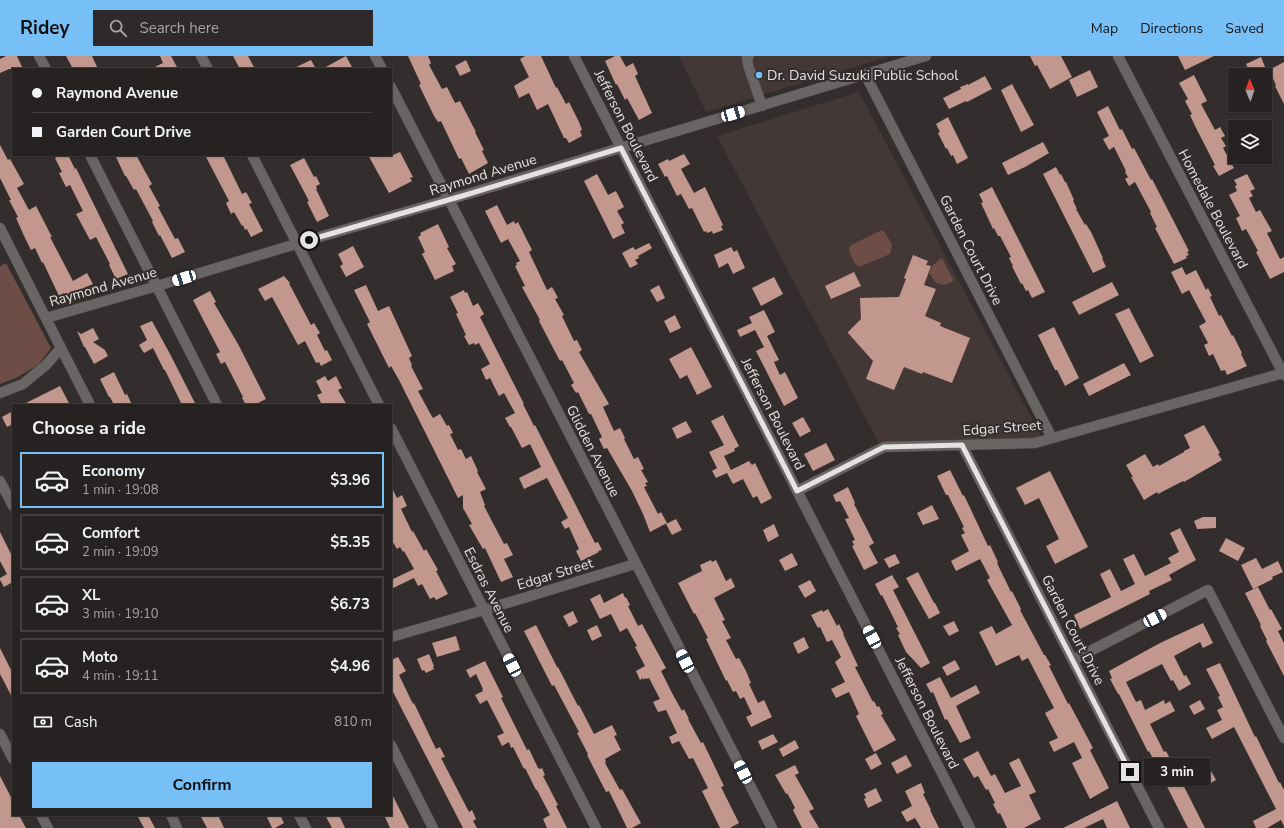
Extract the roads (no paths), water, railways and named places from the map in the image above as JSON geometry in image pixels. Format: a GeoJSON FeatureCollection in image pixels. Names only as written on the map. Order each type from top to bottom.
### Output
{"type":"FeatureCollection","features":[{"type":"Feature","properties":{"kind":"street"},"geometry":{"type":"LineString","coordinates":[[39,56],[45,68]]}},
{"type":"Feature","properties":{"kind":"street"},"geometry":{"type":"LineString","coordinates":[[201,56],[207,68]]}},
{"type":"Feature","properties":{"kind":"street"},"geometry":{"type":"LineString","coordinates":[[375,56],[381,68]]}},
{"type":"Feature","properties":{"kind":"street","name":"Jefferson Boulevard"},"geometry":{"type":"LineString","coordinates":[[574,56],[970,828]]}},
{"type":"Feature","properties":{"kind":"street"},"geometry":{"type":"LineString","coordinates":[[749,56],[747,58],[748,65],[762,106]]}},
{"type":"Feature","properties":{"kind":"street","name":"Raymond Avenue"},"geometry":{"type":"LineString","coordinates":[[46,318],[448,200],[926,56]]}},
{"type":"Feature","properties":{"kind":"street","name":"Homedale Boulevard"},"geometry":{"type":"LineString","coordinates":[[1118,56],[1284,374]]}},
{"type":"Feature","properties":{"kind":"street","name":"Garden Court Drive"},"geometry":{"type":"LineString","coordinates":[[865,74],[1052,438]]}},
{"type":"Feature","properties":{"kind":"street","name":"Glidden Avenue"},"geometry":{"type":"LineString","coordinates":[[392,89],[772,828]]}},
{"type":"Feature","properties":{"kind":"street"},"geometry":{"type":"LineString","coordinates":[[91,156],[216,404]]}},
{"type":"Feature","properties":{"kind":"street"},"geometry":{"type":"LineString","coordinates":[[252,156],[378,404]]}},
{"type":"Feature","properties":{"kind":"street"},"geometry":{"type":"LineString","coordinates":[[0,228],[89,404]]}},
{"type":"Feature","properties":{"kind":"street"},"geometry":{"type":"LineString","coordinates":[[0,394],[23,384],[46,365],[61,348]]}},
{"type":"Feature","properties":{"kind":"street","name":"Edgar Street"},"geometry":{"type":"LineString","coordinates":[[797,491],[884,447],[1035,443],[1284,374]]}},
{"type":"Feature","properties":{"kind":"street","name":"Esdras Avenue"},"geometry":{"type":"LineString","coordinates":[[392,430],[596,828]]}},
{"type":"Feature","properties":{"kind":"street","name":"Garden Court Drive"},"geometry":{"type":"LineString","coordinates":[[962,445],[1159,828]]}},
{"type":"Feature","properties":{"kind":"street"},"geometry":{"type":"LineString","coordinates":[[0,481],[12,504]]}},
{"type":"Feature","properties":{"kind":"street","name":"Edgar Street"},"geometry":{"type":"LineString","coordinates":[[392,637],[635,564]]}},
{"type":"Feature","properties":{"kind":"street"},"geometry":{"type":"LineString","coordinates":[[1073,660],[1208,590],[1284,738]]}},
{"type":"Feature","properties":{"kind":"street"},"geometry":{"type":"LineString","coordinates":[[0,734],[9,753]]}},
{"type":"Feature","properties":{"kind":"street"},"geometry":{"type":"LineString","coordinates":[[392,747],[433,828]]}},
{"type":"Feature","properties":{"kind":"street"},"geometry":{"type":"LineString","coordinates":[[42,816],[48,828]]}},
{"type":"Feature","properties":{"kind":"street"},"geometry":{"type":"LineString","coordinates":[[171,816],[177,828]]}},
{"type":"Feature","properties":{"kind":"street"},"geometry":{"type":"LineString","coordinates":[[300,816],[306,828]]}},
{"type":"Feature","properties":{"kind":"place","name":"Dr. David Suzuki Public School"},"geometry":{"type":"Point","coordinates":[759,75]}}]}
